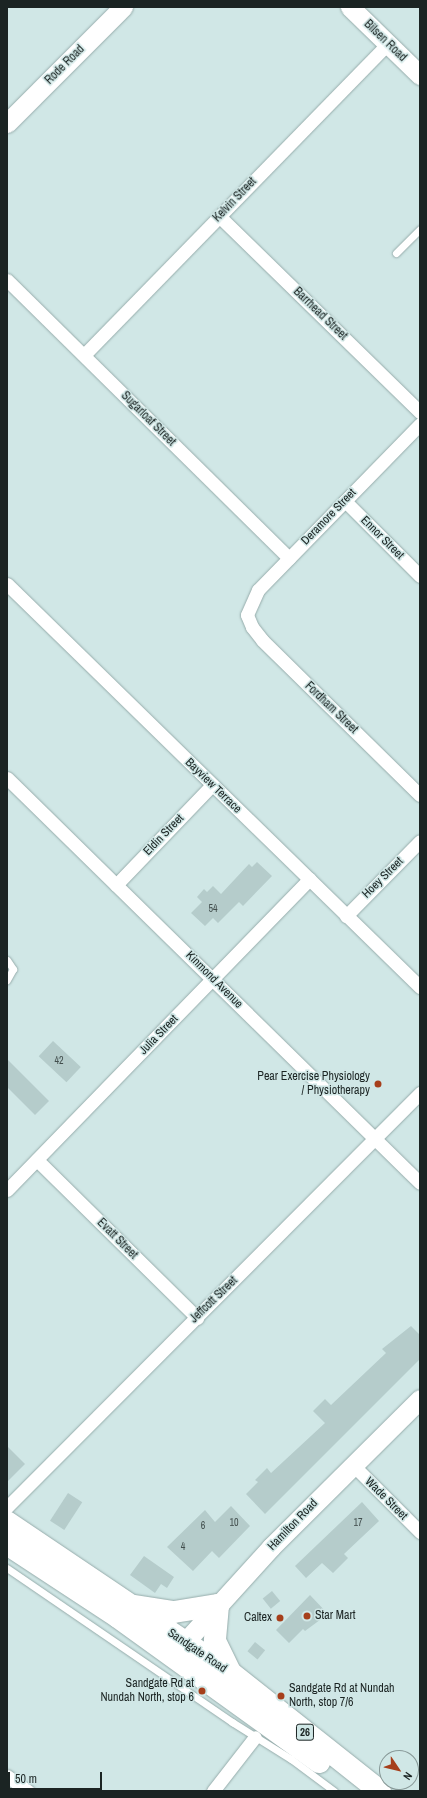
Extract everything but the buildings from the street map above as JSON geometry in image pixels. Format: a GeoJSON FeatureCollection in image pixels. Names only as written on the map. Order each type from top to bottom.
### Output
{"type":"FeatureCollection","features":[{"type":"Feature","properties":{"kind":"highway","name":"Sandgate Road"},"geometry":{"type":"LineString","coordinates":[[7,1522],[130,1605],[178,1649],[358,1791]]}},
{"type":"Feature","properties":{"kind":"highway","name":"Sandgate Road"},"geometry":{"type":"LineString","coordinates":[[7,1544],[178,1649],[231,1673],[380,1791]]}},
{"type":"Feature","properties":{"kind":"highway"},"geometry":{"type":"LineString","coordinates":[[130,1605],[174,1612],[218,1605],[215,1641],[231,1673]]}},
{"type":"Feature","properties":{"kind":"main road","name":"Rode Road"},"geometry":{"type":"LineString","coordinates":[[7,123],[123,7]]}},
{"type":"Feature","properties":{"kind":"main road","name":"Bilsen Road"},"geometry":{"type":"LineString","coordinates":[[350,7],[420,75]]}},
{"type":"Feature","properties":{"kind":"main road","name":"Hamilton Road"},"geometry":{"type":"LineString","coordinates":[[178,1649],[218,1605],[353,1465],[420,1399]]}},
{"type":"Feature","properties":{"kind":"street","name":"Kelvin Street"},"geometry":{"type":"LineString","coordinates":[[84,355],[387,44]]}},
{"type":"Feature","properties":{"kind":"street","name":"Barrhead Street"},"geometry":{"type":"LineString","coordinates":[[219,216],[420,412]]}},
{"type":"Feature","properties":{"kind":"street","name":"Sugarloaf Street"},"geometry":{"type":"LineString","coordinates":[[7,280],[289,558]]}},
{"type":"Feature","properties":{"kind":"street","name":"Deramore Street"},"geometry":{"type":"LineString","coordinates":[[248,615],[254,596],[289,558],[420,424]]}},
{"type":"Feature","properties":{"kind":"street","name":"Ennor Street"},"geometry":{"type":"LineString","coordinates":[[345,501],[420,576]]}},
{"type":"Feature","properties":{"kind":"street","name":"Bayview Terrace"},"geometry":{"type":"LineString","coordinates":[[7,584],[420,987]]}},
{"type":"Feature","properties":{"kind":"street","name":"Fordham Street"},"geometry":{"type":"LineString","coordinates":[[248,615],[252,628],[262,640],[420,795]]}},
{"type":"Feature","properties":{"kind":"street","name":"Kinmond Avenue"},"geometry":{"type":"LineString","coordinates":[[7,778],[420,1183]]}},
{"type":"Feature","properties":{"kind":"street","name":"Eldin Street"},"geometry":{"type":"LineString","coordinates":[[116,885],[212,785]]}},
{"type":"Feature","properties":{"kind":"street","name":"Hoey Street"},"geometry":{"type":"LineString","coordinates":[[346,916],[420,841]]}},
{"type":"Feature","properties":{"kind":"street","name":"Julia Street"},"geometry":{"type":"LineString","coordinates":[[7,1190],[309,879]]}},
{"type":"Feature","properties":{"kind":"street","name":"Jeffcott Street"},"geometry":{"type":"LineString","coordinates":[[7,1507],[420,1093]]}},
{"type":"Feature","properties":{"kind":"street","name":"Evatt Street"},"geometry":{"type":"LineString","coordinates":[[37,1160],[196,1318]]}},
{"type":"Feature","properties":{"kind":"street","name":"Wade Street"},"geometry":{"type":"LineString","coordinates":[[353,1465],[420,1532]]}},
{"type":"Feature","properties":{"kind":"street"},"geometry":{"type":"LineString","coordinates":[[213,1791],[255,1737]]}},
{"type":"Feature","properties":{"kind":"street"},"geometry":{"type":"LineString","coordinates":[[7,1776],[28,1791]]}},
{"type":"Feature","properties":{"kind":"lane"},"geometry":{"type":"LineString","coordinates":[[396,253],[420,229]]}},
{"type":"Feature","properties":{"kind":"lane"},"geometry":{"type":"LineString","coordinates":[[7,960],[13,969],[7,980]]}},
{"type":"Feature","properties":{"kind":"lane"},"geometry":{"type":"LineString","coordinates":[[7,1568],[334,1791]]}},
{"type":"Feature","properties":{"kind":"place","name":"Pear Exercise Physiology / Physiotherapy"},"geometry":{"type":"Point","coordinates":[378,1084]}},
{"type":"Feature","properties":{"kind":"place","name":"Star Mart"},"geometry":{"type":"Point","coordinates":[307,1616]}},
{"type":"Feature","properties":{"kind":"place","name":"Caltex"},"geometry":{"type":"Point","coordinates":[280,1618]}},
{"type":"Feature","properties":{"kind":"place","name":"Sandgate Rd at Nundah North, stop 6"},"geometry":{"type":"Point","coordinates":[202,1691]}},
{"type":"Feature","properties":{"kind":"place","name":"Sandgate Rd at Nundah North, stop 7/6"},"geometry":{"type":"Point","coordinates":[281,1696]}}]}
